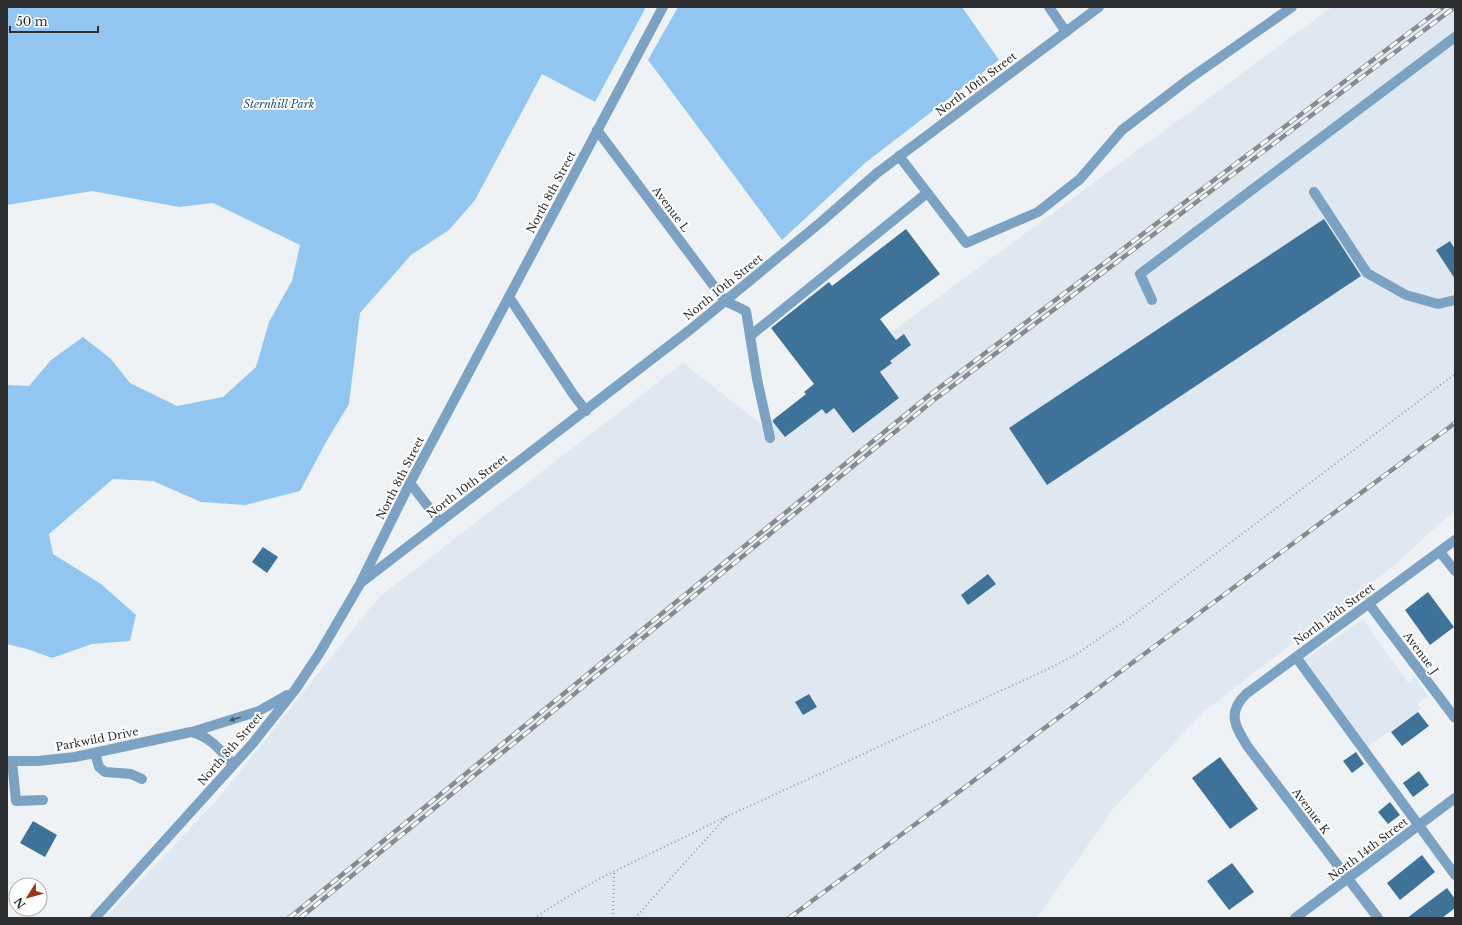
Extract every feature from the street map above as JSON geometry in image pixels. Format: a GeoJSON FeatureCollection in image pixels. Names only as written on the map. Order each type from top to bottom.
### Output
{"type":"FeatureCollection","features":[{"type":"Feature","properties":{"kind":"street","name":"North 8th Street"},"geometry":{"type":"LineString","coordinates":[[95,918],[253,743],[295,690],[319,654],[360,584],[410,483],[597,130],[664,7]]}},
{"type":"Feature","properties":{"kind":"street"},"geometry":{"type":"LineString","coordinates":[[1049,7],[1066,32]]}},
{"type":"Feature","properties":{"kind":"street","name":"North 10th Street"},"geometry":{"type":"LineString","coordinates":[[360,584],[725,301],[821,222],[877,173],[1099,7]]}},
{"type":"Feature","properties":{"kind":"street"},"geometry":{"type":"LineString","coordinates":[[899,156],[966,243],[1038,212],[1080,178],[1122,130],[1189,79],[1292,7]]}},
{"type":"Feature","properties":{"kind":"street"},"geometry":{"type":"LineString","coordinates":[[1152,300],[1140,274],[1455,37]]}},
{"type":"Feature","properties":{"kind":"street","name":"Avenue L"},"geometry":{"type":"LineString","coordinates":[[597,130],[725,301]]}},
{"type":"Feature","properties":{"kind":"street"},"geometry":{"type":"LineString","coordinates":[[1314,192],[1367,273],[1406,295],[1438,304],[1455,300]]}},
{"type":"Feature","properties":{"kind":"street"},"geometry":{"type":"LineString","coordinates":[[750,336],[927,193]]}},
{"type":"Feature","properties":{"kind":"street"},"geometry":{"type":"LineString","coordinates":[[509,296],[573,394],[586,410]]}},
{"type":"Feature","properties":{"kind":"street"},"geometry":{"type":"LineString","coordinates":[[725,301],[746,311],[757,379],[770,438]]}},
{"type":"Feature","properties":{"kind":"street"},"geometry":{"type":"LineString","coordinates":[[410,483],[440,522]]}},
{"type":"Feature","properties":{"kind":"street","name":"North 13th Street"},"geometry":{"type":"LineString","coordinates":[[1234,713],[1235,707],[1246,694],[1455,540]]}},
{"type":"Feature","properties":{"kind":"street"},"geometry":{"type":"LineString","coordinates":[[1440,552],[1455,572]]}},
{"type":"Feature","properties":{"kind":"street","name":"Avenue J"},"geometry":{"type":"LineString","coordinates":[[1369,604],[1455,718]]}},
{"type":"Feature","properties":{"kind":"street"},"geometry":{"type":"LineString","coordinates":[[1296,657],[1455,875]]}},
{"type":"Feature","properties":{"kind":"street","name":"Parkwild Drive"},"geometry":{"type":"LineString","coordinates":[[9,761],[55,760],[95,753],[191,732],[259,711],[277,702],[295,690]]}},
{"type":"Feature","properties":{"kind":"street","name":"Avenue K"},"geometry":{"type":"LineString","coordinates":[[1234,713],[1238,732],[1248,747],[1378,918]]}},
{"type":"Feature","properties":{"kind":"street"},"geometry":{"type":"LineString","coordinates":[[191,732],[200,734],[210,740],[234,764]]}},
{"type":"Feature","properties":{"kind":"street"},"geometry":{"type":"LineString","coordinates":[[95,753],[99,767],[105,772],[131,774],[142,779]]}},
{"type":"Feature","properties":{"kind":"street"},"geometry":{"type":"LineString","coordinates":[[9,761],[16,801],[43,800]]}},
{"type":"Feature","properties":{"kind":"street","name":"North 14th Street"},"geometry":{"type":"LineString","coordinates":[[1295,918],[1455,798]]}},
{"type":"Feature","properties":{"kind":"path"},"geometry":{"type":"LineString","coordinates":[[534,918],[566,898],[614,872],[727,816],[1044,671],[1075,655],[1134,615],[1455,374]]}},
{"type":"Feature","properties":{"kind":"path"},"geometry":{"type":"LineString","coordinates":[[635,918],[727,816]]}},
{"type":"Feature","properties":{"kind":"path"},"geometry":{"type":"LineString","coordinates":[[613,918],[614,872]]}},
{"type":"Feature","properties":{"kind":"shaded area"},"geometry":{"type":"Polygon","coordinates":[[[1332,7],[1455,7],[1455,510],[1390,569],[1203,712],[1113,809],[1037,918],[105,918],[217,800],[379,597],[683,363],[764,426],[1332,7]]]}},
{"type":"Feature","properties":{"kind":"shaded area"},"geometry":{"type":"Polygon","coordinates":[[[1363,619],[1408,683],[1415,678],[1428,696],[1417,704],[1421,709],[1366,748],[1304,660],[1363,619]]]}},
{"type":"Feature","properties":{"kind":"green space","name":"Sternhill Park"},"geometry":{"type":"Polygon","coordinates":[[[7,7],[646,7],[595,102],[542,74],[475,200],[449,230],[411,255],[360,313],[349,404],[326,442],[300,491],[245,505],[201,502],[153,481],[113,479],[49,534],[53,554],[101,584],[136,615],[130,641],[92,644],[52,658],[7,644],[7,385],[29,386],[51,360],[83,337],[111,359],[130,383],[177,406],[223,397],[256,367],[269,322],[292,281],[300,245],[213,203],[179,207],[92,191],[7,205],[7,7]]]}},
{"type":"Feature","properties":{"kind":"green space"},"geometry":{"type":"Polygon","coordinates":[[[678,7],[962,7],[999,60],[865,163],[782,240],[648,60],[678,7]]]}},
{"type":"Feature","properties":{"kind":"building"},"geometry":{"type":"Polygon","coordinates":[[[1324,219],[1361,276],[1047,485],[1009,428],[1324,219]]]}},
{"type":"Feature","properties":{"kind":"building"},"geometry":{"type":"Polygon","coordinates":[[[906,229],[940,274],[880,319],[896,340],[904,334],[911,345],[890,361],[892,363],[880,372],[899,398],[853,433],[834,408],[826,414],[822,409],[785,437],[773,420],[806,394],[804,392],[814,384],[771,328],[829,282],[832,286],[906,229]]]}},
{"type":"Feature","properties":{"kind":"building"},"geometry":{"type":"Polygon","coordinates":[[[1450,241],[1455,249],[1455,279],[1436,250],[1450,241]]]}},
{"type":"Feature","properties":{"kind":"building"},"geometry":{"type":"Polygon","coordinates":[[[263,547],[278,557],[267,573],[252,562],[263,547]]]}},
{"type":"Feature","properties":{"kind":"building"},"geometry":{"type":"Polygon","coordinates":[[[988,574],[996,584],[968,605],[961,595],[988,574]]]}},
{"type":"Feature","properties":{"kind":"building"},"geometry":{"type":"Polygon","coordinates":[[[1428,592],[1454,627],[1430,645],[1405,610],[1428,592]]]}},
{"type":"Feature","properties":{"kind":"building"},"geometry":{"type":"Polygon","coordinates":[[[809,694],[817,707],[803,715],[795,702],[809,694]]]}},
{"type":"Feature","properties":{"kind":"building"},"geometry":{"type":"Polygon","coordinates":[[[1418,712],[1429,726],[1402,746],[1391,732],[1418,712]]]}},
{"type":"Feature","properties":{"kind":"building"},"geometry":{"type":"Polygon","coordinates":[[[1356,752],[1364,764],[1352,773],[1343,761],[1356,752]]]}},
{"type":"Feature","properties":{"kind":"building"},"geometry":{"type":"Polygon","coordinates":[[[1220,757],[1258,809],[1230,829],[1192,778],[1220,757]]]}},
{"type":"Feature","properties":{"kind":"building"},"geometry":{"type":"Polygon","coordinates":[[[1419,771],[1429,785],[1413,797],[1403,783],[1419,771]]]}},
{"type":"Feature","properties":{"kind":"building"},"geometry":{"type":"Polygon","coordinates":[[[1390,802],[1400,815],[1388,824],[1378,812],[1390,802]]]}},
{"type":"Feature","properties":{"kind":"building"},"geometry":{"type":"Polygon","coordinates":[[[33,821],[57,835],[45,857],[20,843],[33,821]]]}},
{"type":"Feature","properties":{"kind":"building"},"geometry":{"type":"Polygon","coordinates":[[[1422,855],[1435,872],[1400,900],[1387,883],[1422,855]]]}},
{"type":"Feature","properties":{"kind":"building"},"geometry":{"type":"Polygon","coordinates":[[[1232,863],[1254,892],[1229,910],[1207,881],[1232,863]]]}},
{"type":"Feature","properties":{"kind":"building"},"geometry":{"type":"Polygon","coordinates":[[[1447,888],[1455,899],[1455,908],[1442,918],[1407,918],[1447,888]]]}},
{"type":"Feature","properties":{"kind":"railway"},"geometry":{"type":"LineString","coordinates":[[289,918],[927,397],[1443,7]]}},
{"type":"Feature","properties":{"kind":"railway"},"geometry":{"type":"LineString","coordinates":[[300,918],[934,400],[1455,7]]}},
{"type":"Feature","properties":{"kind":"railway"},"geometry":{"type":"LineString","coordinates":[[789,918],[1455,423]]}}]}
